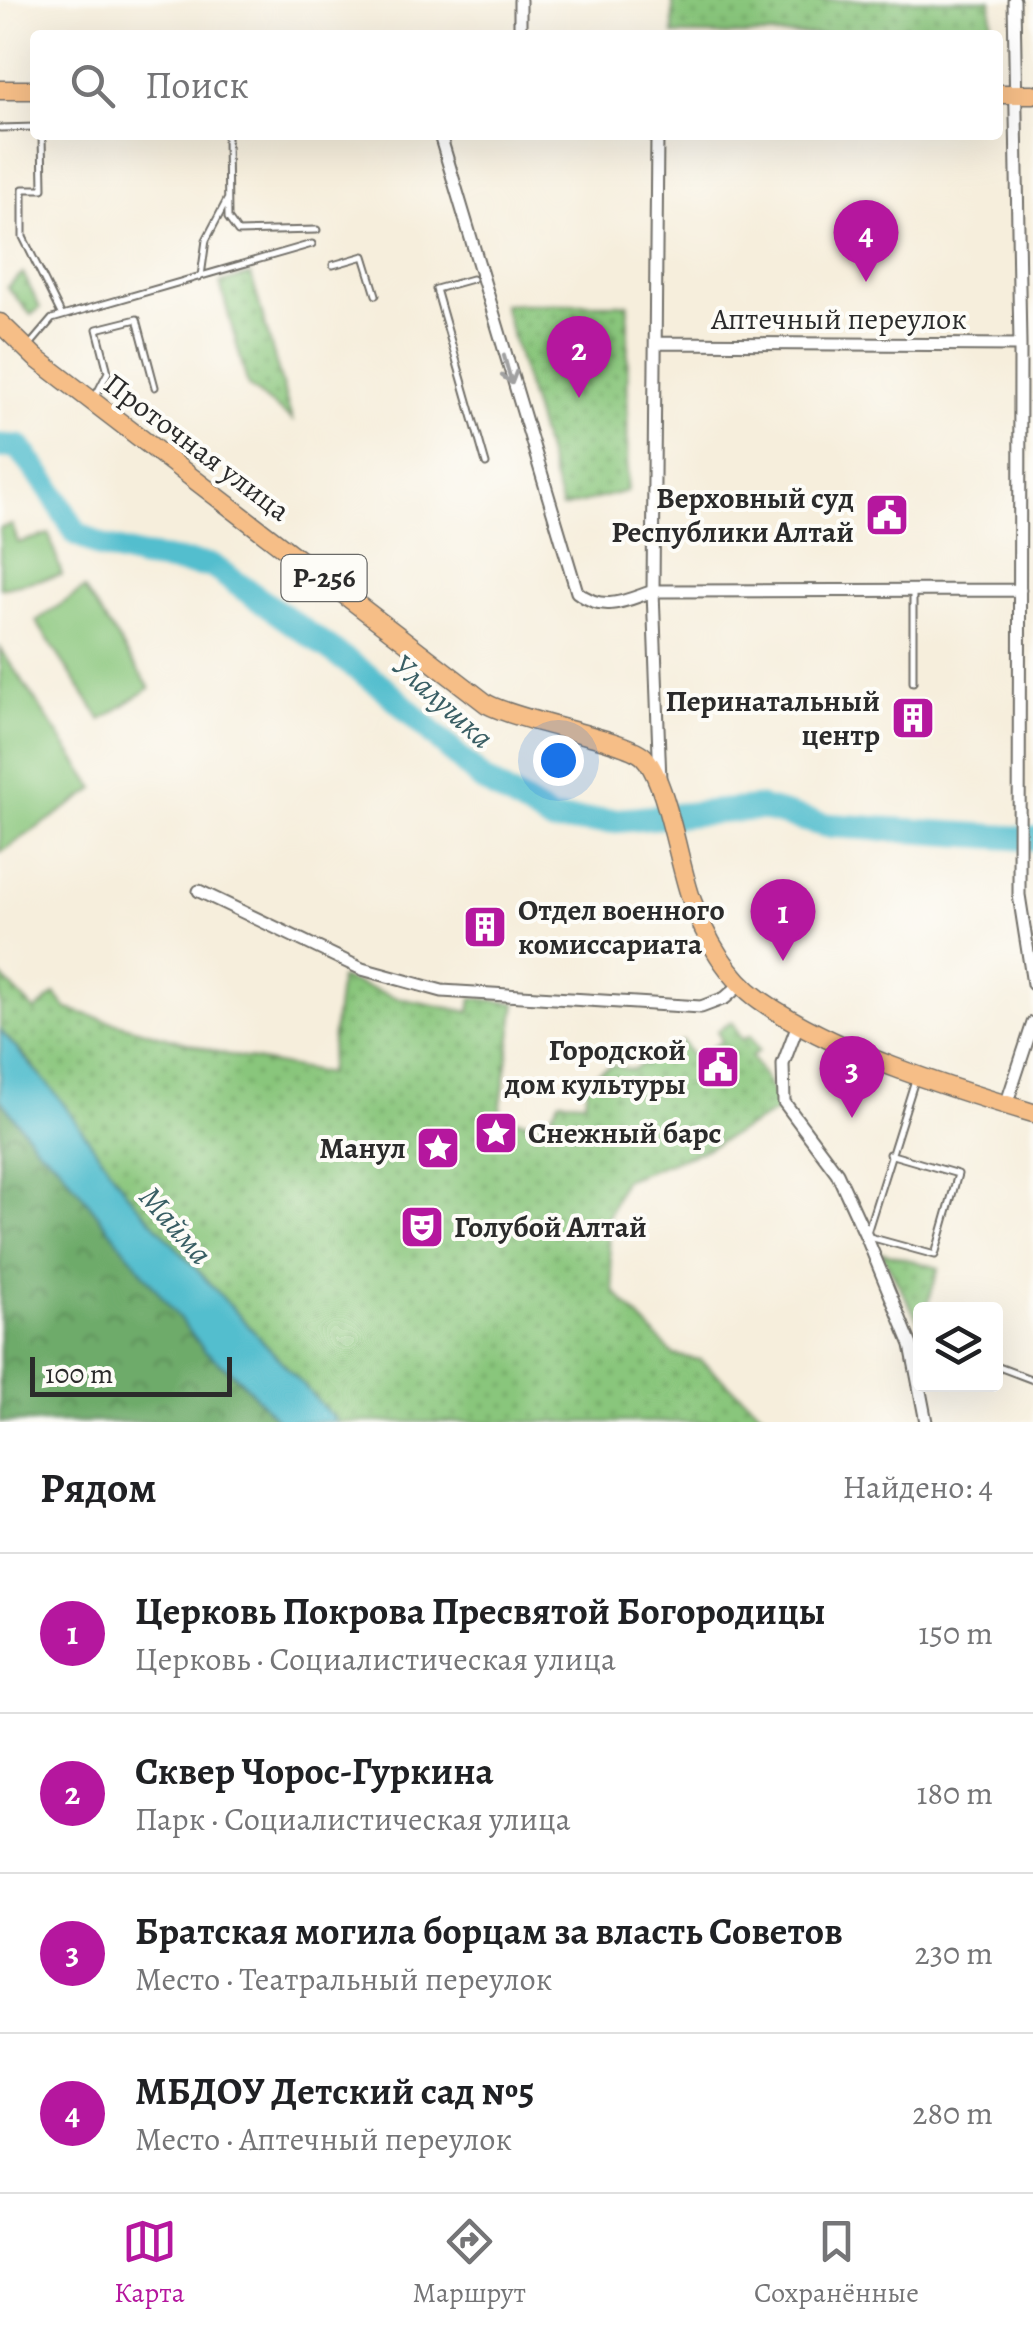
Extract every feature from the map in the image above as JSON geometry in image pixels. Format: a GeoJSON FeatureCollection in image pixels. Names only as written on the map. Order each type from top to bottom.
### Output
{"type":"FeatureCollection","features":[{"type":"Feature","properties":{"kind":"main road"},"geometry":{"type":"LineString","coordinates":[[0,90],[30,90]]}},
{"type":"Feature","properties":{"kind":"main road","name":"Проточная улица"},"geometry":{"type":"LineString","coordinates":[[0,323],[26,350],[487,704],[533,723],[628,746],[645,758],[660,792]]}},
{"type":"Feature","properties":{"kind":"main road","name":"Р-256"},"geometry":{"type":"LineString","coordinates":[[660,792],[696,912],[741,984],[798,1024],[1033,1113]]}},
{"type":"Feature","properties":{"kind":"street"},"geometry":{"type":"LineString","coordinates":[[520,0],[520,30]]}},
{"type":"Feature","properties":{"kind":"street"},"geometry":{"type":"LineString","coordinates":[[1014,0],[1026,485],[1020,590],[1018,863],[1033,984]]}},
{"type":"Feature","properties":{"kind":"street"},"geometry":{"type":"LineString","coordinates":[[441,140],[476,278],[577,592],[594,605],[608,606],[654,591],[1020,590]]}},
{"type":"Feature","properties":{"kind":"street"},"geometry":{"type":"LineString","coordinates":[[657,140],[654,591],[660,792]]}},
{"type":"Feature","properties":{"kind":"street","name":"Аптечный переулок"},"geometry":{"type":"LineString","coordinates":[[658,343],[1020,345]]}},
{"type":"Feature","properties":{"kind":"street"},"geometry":{"type":"LineString","coordinates":[[200,891],[362,969],[442,991],[700,1006],[725,998],[741,984]]}},
{"type":"Feature","properties":{"kind":"street"},"geometry":{"type":"LineString","coordinates":[[1006,1105],[1033,1023]]}},
{"type":"Feature","properties":{"kind":"street"},"geometry":{"type":"LineString","coordinates":[[798,1024],[783,1064],[784,1102],[838,1173],[913,1339]]}},
{"type":"Feature","properties":{"kind":"street"},"geometry":{"type":"LineString","coordinates":[[922,1392],[926,1422]]}},
{"type":"Feature","properties":{"kind":"lane"},"geometry":{"type":"LineString","coordinates":[[0,128],[30,127]]}},
{"type":"Feature","properties":{"kind":"lane"},"geometry":{"type":"LineString","coordinates":[[42,140],[43,189],[23,190],[23,237],[62,316]]}},
{"type":"Feature","properties":{"kind":"lane"},"geometry":{"type":"LineString","coordinates":[[227,140],[228,218],[238,232],[318,230]]}},
{"type":"Feature","properties":{"kind":"lane"},"geometry":{"type":"LineString","coordinates":[[201,276],[206,240],[228,198]]}},
{"type":"Feature","properties":{"kind":"lane"},"geometry":{"type":"LineString","coordinates":[[26,350],[52,319],[312,244]]}},
{"type":"Feature","properties":{"kind":"lane"},"geometry":{"type":"LineString","coordinates":[[333,265],[364,256],[376,296]]}},
{"type":"Feature","properties":{"kind":"lane"},"geometry":{"type":"LineString","coordinates":[[476,278],[436,289],[486,464]]}},
{"type":"Feature","properties":{"kind":"lane"},"geometry":{"type":"LineString","coordinates":[[92,401],[108,372],[97,329],[137,318],[155,387]]}},
{"type":"Feature","properties":{"kind":"lane"},"geometry":{"type":"LineString","coordinates":[[913,590],[914,682]]}},
{"type":"Feature","properties":{"kind":"lane"},"geometry":{"type":"LineString","coordinates":[[1018,801],[1032,798]]}},
{"type":"Feature","properties":{"kind":"lane"},"geometry":{"type":"LineString","coordinates":[[889,1154],[958,1174],[935,1255],[866,1236],[889,1154],[918,1072]]}},
{"type":"Feature","properties":{"kind":"lane"},"geometry":{"type":"LineString","coordinates":[[1003,1369],[1033,1380]]}},
{"type":"Feature","properties":{"kind":"green space"},"geometry":{"type":"Polygon","coordinates":[[[673,0],[991,0],[992,30],[673,30],[673,0]]]}},
{"type":"Feature","properties":{"kind":"green space"},"geometry":{"type":"Polygon","coordinates":[[[23,273],[40,308],[31,315],[7,287],[23,273]]]}},
{"type":"Feature","properties":{"kind":"green space"},"geometry":{"type":"Polygon","coordinates":[[[251,275],[292,420],[248,386],[220,283],[251,275]]]}},
{"type":"Feature","properties":{"kind":"green space"},"geometry":{"type":"Polygon","coordinates":[[[503,304],[628,304],[627,491],[562,508],[503,304]]]}},
{"type":"Feature","properties":{"kind":"green space"},"geometry":{"type":"Polygon","coordinates":[[[12,525],[18,543],[49,534],[62,575],[0,588],[0,528],[12,525]]]}},
{"type":"Feature","properties":{"kind":"green space"},"geometry":{"type":"Polygon","coordinates":[[[84,589],[150,688],[101,720],[36,621],[84,589]]]}},
{"type":"Feature","properties":{"kind":"green space"},"geometry":{"type":"Polygon","coordinates":[[[0,648],[95,789],[0,853],[0,648]]]}},
{"type":"Feature","properties":{"kind":"green space"},"geometry":{"type":"Polygon","coordinates":[[[0,975],[35,1011],[55,994],[67,1009],[229,1055],[328,1074],[340,978],[398,998],[470,1012],[472,998],[516,1003],[499,1117],[544,1124],[560,1100],[585,1101],[588,1077],[613,1065],[632,1070],[682,1041],[693,1058],[722,1041],[717,1031],[732,1022],[742,1040],[750,1036],[759,1051],[751,1056],[783,1108],[706,1149],[623,1180],[606,1222],[614,1291],[674,1355],[700,1360],[773,1422],[337,1422],[130,1197],[32,1064],[0,1030],[0,975]]]}},
{"type":"Feature","properties":{"kind":"green space"},"geometry":{"type":"Polygon","coordinates":[[[0,1099],[38,1148],[58,1164],[205,1351],[238,1378],[279,1422],[0,1422],[0,1099]]]}},
{"type":"Feature","properties":{"kind":"green space"},"geometry":{"type":"Polygon","coordinates":[[[881,1252],[939,1268],[928,1302],[913,1302],[913,1311],[881,1252]]]}},
{"type":"Feature","properties":{"kind":"water"},"geometry":{"type":"Polygon","coordinates":[[[0,1030],[57,1095],[130,1197],[337,1422],[279,1422],[239,1378],[205,1351],[58,1164],[38,1148],[0,1099],[0,1030]]]}},
{"type":"Feature","properties":{"kind":"waterway","name":"Улалушка"},"geometry":{"type":"LineString","coordinates":[[0,446],[19,447],[76,533],[103,547],[141,557],[212,566],[382,686],[483,780],[552,821],[611,821],[761,808],[824,825],[1033,839]]}},
{"type":"Feature","properties":{"kind":"place","name":"МБДОУ Детский сад №5"},"geometry":{"type":"Point","coordinates":[866,282]}},
{"type":"Feature","properties":{"kind":"place","name":"Сквер Чорос-Гуркина"},"geometry":{"type":"Point","coordinates":[579,398]}},
{"type":"Feature","properties":{"kind":"place","name":"Верховный суд Республики Алтай"},"geometry":{"type":"Point","coordinates":[887,515]}},
{"type":"Feature","properties":{"kind":"place","name":"Перинатальный центр"},"geometry":{"type":"Point","coordinates":[913,718]}},
{"type":"Feature","properties":{"kind":"place","name":"Отдел военного комиссариата"},"geometry":{"type":"Point","coordinates":[485,927]}},
{"type":"Feature","properties":{"kind":"place","name":"Церковь Покрова Пресвятой Богородицы"},"geometry":{"type":"Point","coordinates":[783,961]}},
{"type":"Feature","properties":{"kind":"place","name":"Городской дом культуры"},"geometry":{"type":"Point","coordinates":[718,1067]}},
{"type":"Feature","properties":{"kind":"place","name":"Братская могила борцам за власть Советов"},"geometry":{"type":"Point","coordinates":[852,1118]}},
{"type":"Feature","properties":{"kind":"place","name":"Снежный барс"},"geometry":{"type":"Point","coordinates":[496,1133]}},
{"type":"Feature","properties":{"kind":"place","name":"Манул"},"geometry":{"type":"Point","coordinates":[438,1148]}},
{"type":"Feature","properties":{"kind":"place","name":"Голубой Алтай"},"geometry":{"type":"Point","coordinates":[422,1227]}},
{"type":"Feature","properties":{"kind":"water label","name":"Майма"},"geometry":{"type":"Point","coordinates":[176,1225]}}]}
